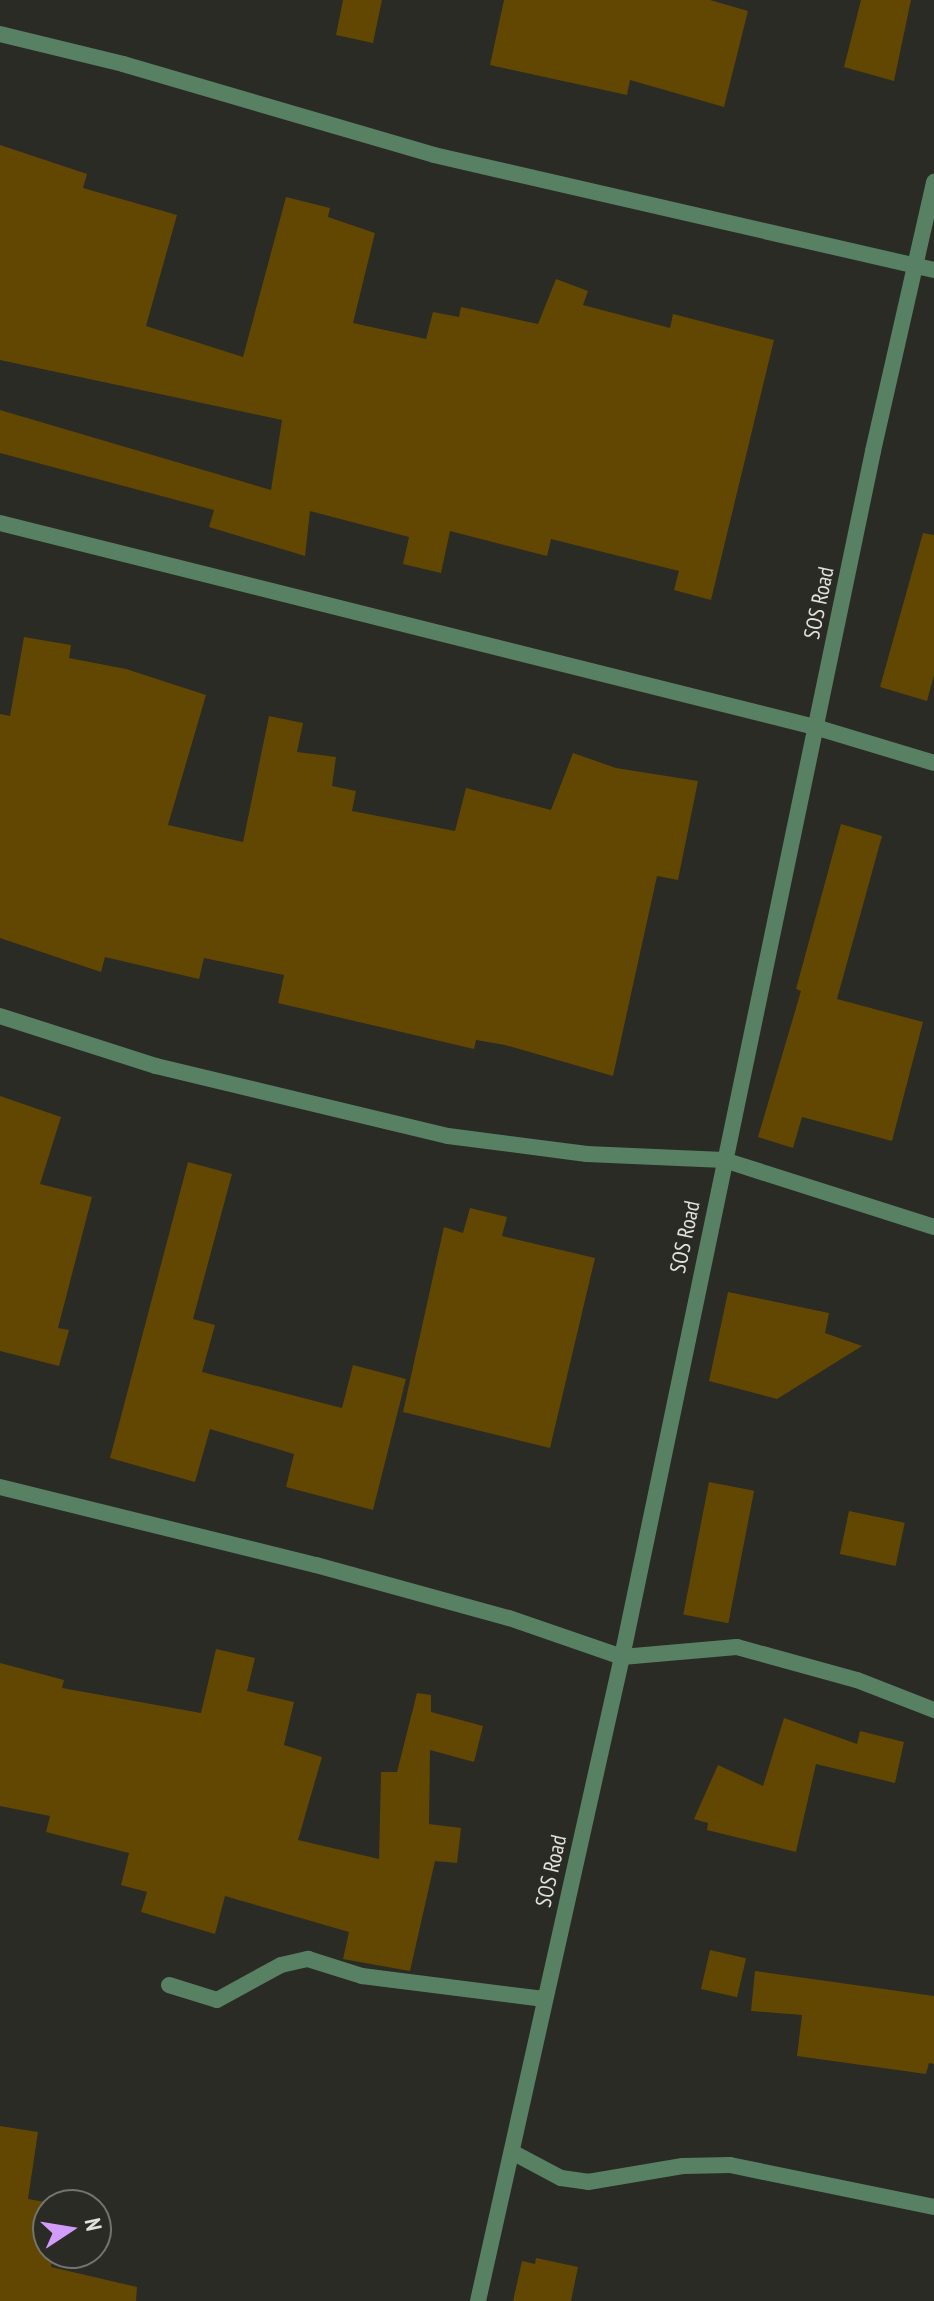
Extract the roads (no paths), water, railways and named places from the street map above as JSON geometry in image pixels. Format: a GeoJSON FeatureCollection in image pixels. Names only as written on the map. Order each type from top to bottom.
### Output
{"type":"FeatureCollection","features":[{"type":"Feature","properties":{"kind":"street"},"geometry":{"type":"LineString","coordinates":[[0,34],[123,64],[434,155],[934,270]]}},
{"type":"Feature","properties":{"kind":"street","name":"SOS Road"},"geometry":{"type":"LineString","coordinates":[[478,2301],[622,1657],[815,727],[934,182]]}},
{"type":"Feature","properties":{"kind":"street"},"geometry":{"type":"LineString","coordinates":[[0,523],[815,727],[934,763]]}},
{"type":"Feature","properties":{"kind":"street"},"geometry":{"type":"LineString","coordinates":[[0,1016],[156,1066],[448,1136],[587,1154],[724,1160],[934,1227]]}},
{"type":"Feature","properties":{"kind":"street"},"geometry":{"type":"LineString","coordinates":[[0,1487],[316,1565],[509,1618],[622,1657],[737,1647],[857,1680],[934,1710]]}},
{"type":"Feature","properties":{"kind":"street"},"geometry":{"type":"LineString","coordinates":[[169,1985],[217,2000],[281,1965],[308,1959],[362,1976],[545,1999]]}},
{"type":"Feature","properties":{"kind":"street"},"geometry":{"type":"LineString","coordinates":[[512,2152],[561,2178],[588,2182],[683,2166],[730,2165],[934,2207]]}}]}
